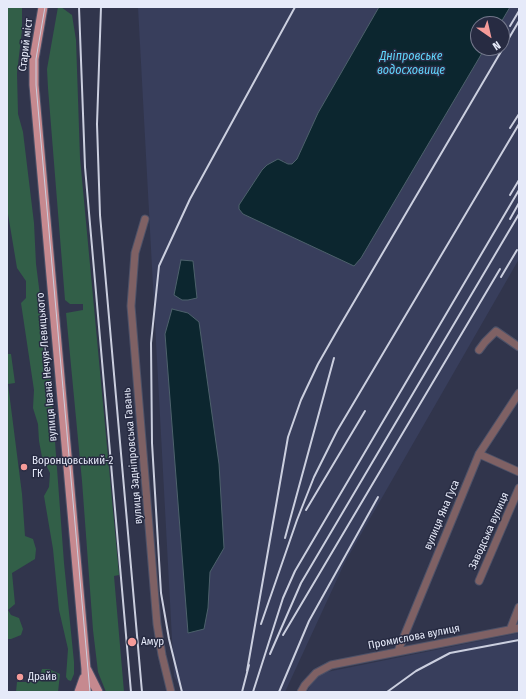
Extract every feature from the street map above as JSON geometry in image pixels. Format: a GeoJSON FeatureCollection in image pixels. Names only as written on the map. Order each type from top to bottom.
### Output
{"type":"FeatureCollection","features":[{"type":"Feature","properties":{"kind":"main road","name":"Старий міст"},"geometry":{"type":"LineString","coordinates":[[36,110],[34,64],[43,7]]}},
{"type":"Feature","properties":{"kind":"main road","name":"вулиця Івана Нечуя-Левицького"},"geometry":{"type":"LineString","coordinates":[[36,110],[86,669],[86,692]]}},
{"type":"Feature","properties":{"kind":"main road","name":"вулиця Івана Нечуя-Левицького"},"geometry":{"type":"LineString","coordinates":[[86,669],[98,691]]}},
{"type":"Feature","properties":{"kind":"main road"},"geometry":{"type":"LineString","coordinates":[[79,692],[86,669]]}},
{"type":"Feature","properties":{"kind":"street","name":"вулиця Задніпровська Гавань"},"geometry":{"type":"LineString","coordinates":[[145,219],[135,253],[131,306],[157,624],[162,655],[171,692]]}},
{"type":"Feature","properties":{"kind":"street"},"geometry":{"type":"LineString","coordinates":[[479,350],[484,342],[496,331],[519,347]]}},
{"type":"Feature","properties":{"kind":"street","name":"вулиця Яна Гуса"},"geometry":{"type":"LineString","coordinates":[[398,651],[480,454],[519,393]]}},
{"type":"Feature","properties":{"kind":"street"},"geometry":{"type":"LineString","coordinates":[[480,454],[519,472]]}},
{"type":"Feature","properties":{"kind":"street","name":"Заводська вулиця"},"geometry":{"type":"LineString","coordinates":[[478,581],[519,488]]}},
{"type":"Feature","properties":{"kind":"street"},"geometry":{"type":"LineString","coordinates":[[510,630],[519,607]]}},
{"type":"Feature","properties":{"kind":"street","name":"Промислова вулиця"},"geometry":{"type":"LineString","coordinates":[[301,692],[316,673],[330,665],[519,628]]}},
{"type":"Feature","properties":{"kind":"shaded area"},"geometry":{"type":"Polygon","coordinates":[[[138,7],[379,7],[318,113],[297,159],[292,164],[288,164],[284,160],[262,170],[239,205],[243,214],[354,266],[361,258],[480,56],[510,56],[510,16],[505,16],[510,7],[519,7],[519,259],[345,562],[285,692],[182,692],[174,676],[138,7]]]}},
{"type":"Feature","properties":{"kind":"shaded area"},"geometry":{"type":"Polygon","coordinates":[[[519,633],[519,692],[307,692],[317,674],[519,633]]]}},
{"type":"Feature","properties":{"kind":"green space"},"geometry":{"type":"Polygon","coordinates":[[[7,7],[22,7],[22,30],[17,73],[18,114],[23,132],[34,223],[36,264],[50,374],[64,563],[74,662],[74,674],[71,681],[66,677],[68,649],[59,610],[53,549],[44,496],[49,487],[50,473],[42,457],[38,424],[33,408],[34,390],[21,303],[26,298],[26,281],[17,268],[7,208],[7,7]]]}},
{"type":"Feature","properties":{"kind":"green space"},"geometry":{"type":"Polygon","coordinates":[[[58,7],[61,7],[72,15],[76,40],[80,158],[119,575],[114,576],[124,692],[106,692],[98,672],[93,630],[82,481],[66,313],[83,310],[83,304],[70,304],[65,300],[48,88],[47,69],[58,7]]]}},
{"type":"Feature","properties":{"kind":"green space"},"geometry":{"type":"Polygon","coordinates":[[[7,354],[11,354],[15,383],[8,384],[22,494],[25,536],[33,539],[36,549],[35,559],[12,573],[15,604],[8,610],[11,615],[19,618],[23,629],[21,635],[11,639],[7,639],[7,354]]]}},
{"type":"Feature","properties":{"kind":"green space"},"geometry":{"type":"Polygon","coordinates":[[[42,669],[49,669],[60,674],[58,692],[16,692],[17,682],[38,682],[42,669]]]}},
{"type":"Feature","properties":{"kind":"water","name":"Дніпровське водосховище"},"geometry":{"type":"Polygon","coordinates":[[[379,7],[510,7],[505,16],[470,16],[470,56],[480,56],[361,258],[354,266],[243,214],[239,209],[239,205],[262,170],[267,165],[278,159],[288,164],[292,164],[297,159],[318,113],[379,7]]]}},
{"type":"Feature","properties":{"kind":"water"},"geometry":{"type":"Polygon","coordinates":[[[181,260],[193,261],[197,298],[182,300],[174,295],[181,260]]]}},
{"type":"Feature","properties":{"kind":"water"},"geometry":{"type":"Polygon","coordinates":[[[172,309],[188,313],[199,322],[219,464],[224,548],[210,572],[208,608],[204,629],[188,633],[165,334],[172,309]]]}},
{"type":"Feature","properties":{"kind":"tram line"},"geometry":{"type":"LineString","coordinates":[[45,7],[36,59],[36,85],[90,692]]}},
{"type":"Feature","properties":{"kind":"railway"},"geometry":{"type":"LineString","coordinates":[[79,7],[85,167],[131,692]]}},
{"type":"Feature","properties":{"kind":"railway"},"geometry":{"type":"LineString","coordinates":[[101,7],[97,124],[100,215],[142,692]]}},
{"type":"Feature","properties":{"kind":"railway"},"geometry":{"type":"LineString","coordinates":[[182,692],[169,639],[161,593],[152,443],[151,343],[159,266],[190,199],[295,7]]}},
{"type":"Feature","properties":{"kind":"railway"},"geometry":{"type":"LineString","coordinates":[[510,26],[519,11]]}},
{"type":"Feature","properties":{"kind":"railway"},"geometry":{"type":"LineString","coordinates":[[247,671],[288,437],[301,400],[318,364],[338,329],[519,21]]}},
{"type":"Feature","properties":{"kind":"railway"},"geometry":{"type":"LineString","coordinates":[[510,128],[519,114]]}},
{"type":"Feature","properties":{"kind":"railway"},"geometry":{"type":"LineString","coordinates":[[261,624],[297,520],[314,477],[337,431],[519,124]]}},
{"type":"Feature","properties":{"kind":"railway"},"geometry":{"type":"LineString","coordinates":[[510,195],[519,180]]}},
{"type":"Feature","properties":{"kind":"railway"},"geometry":{"type":"LineString","coordinates":[[253,692],[283,598],[295,571],[519,190]]}},
{"type":"Feature","properties":{"kind":"railway"},"geometry":{"type":"LineString","coordinates":[[510,219],[519,203]]}},
{"type":"Feature","properties":{"kind":"railway"},"geometry":{"type":"LineString","coordinates":[[270,654],[301,583],[519,214]]}},
{"type":"Feature","properties":{"kind":"railway"},"geometry":{"type":"LineString","coordinates":[[501,277],[517,250]]}},
{"type":"Feature","properties":{"kind":"railway"},"geometry":{"type":"LineString","coordinates":[[283,635],[500,269]]}},
{"type":"Feature","properties":{"kind":"railway"},"geometry":{"type":"LineString","coordinates":[[285,538],[334,358]]}},
{"type":"Feature","properties":{"kind":"railway"},"geometry":{"type":"LineString","coordinates":[[306,510],[365,411]]}},
{"type":"Feature","properties":{"kind":"railway"},"geometry":{"type":"LineString","coordinates":[[279,692],[309,621],[378,497]]}},
{"type":"Feature","properties":{"kind":"railway"},"geometry":{"type":"LineString","coordinates":[[387,692],[416,671],[450,653],[519,640]]}},
{"type":"Feature","properties":{"kind":"railway"},"geometry":{"type":"LineString","coordinates":[[242,692],[249,665]]}},
{"type":"Feature","properties":{"kind":"place","name":"Воронцовський-2 ГК"},"geometry":{"type":"Point","coordinates":[24,467]}},
{"type":"Feature","properties":{"kind":"place","name":"Амур"},"geometry":{"type":"Point","coordinates":[132,642]}},
{"type":"Feature","properties":{"kind":"place","name":"Драйв"},"geometry":{"type":"Point","coordinates":[20,677]}}]}
